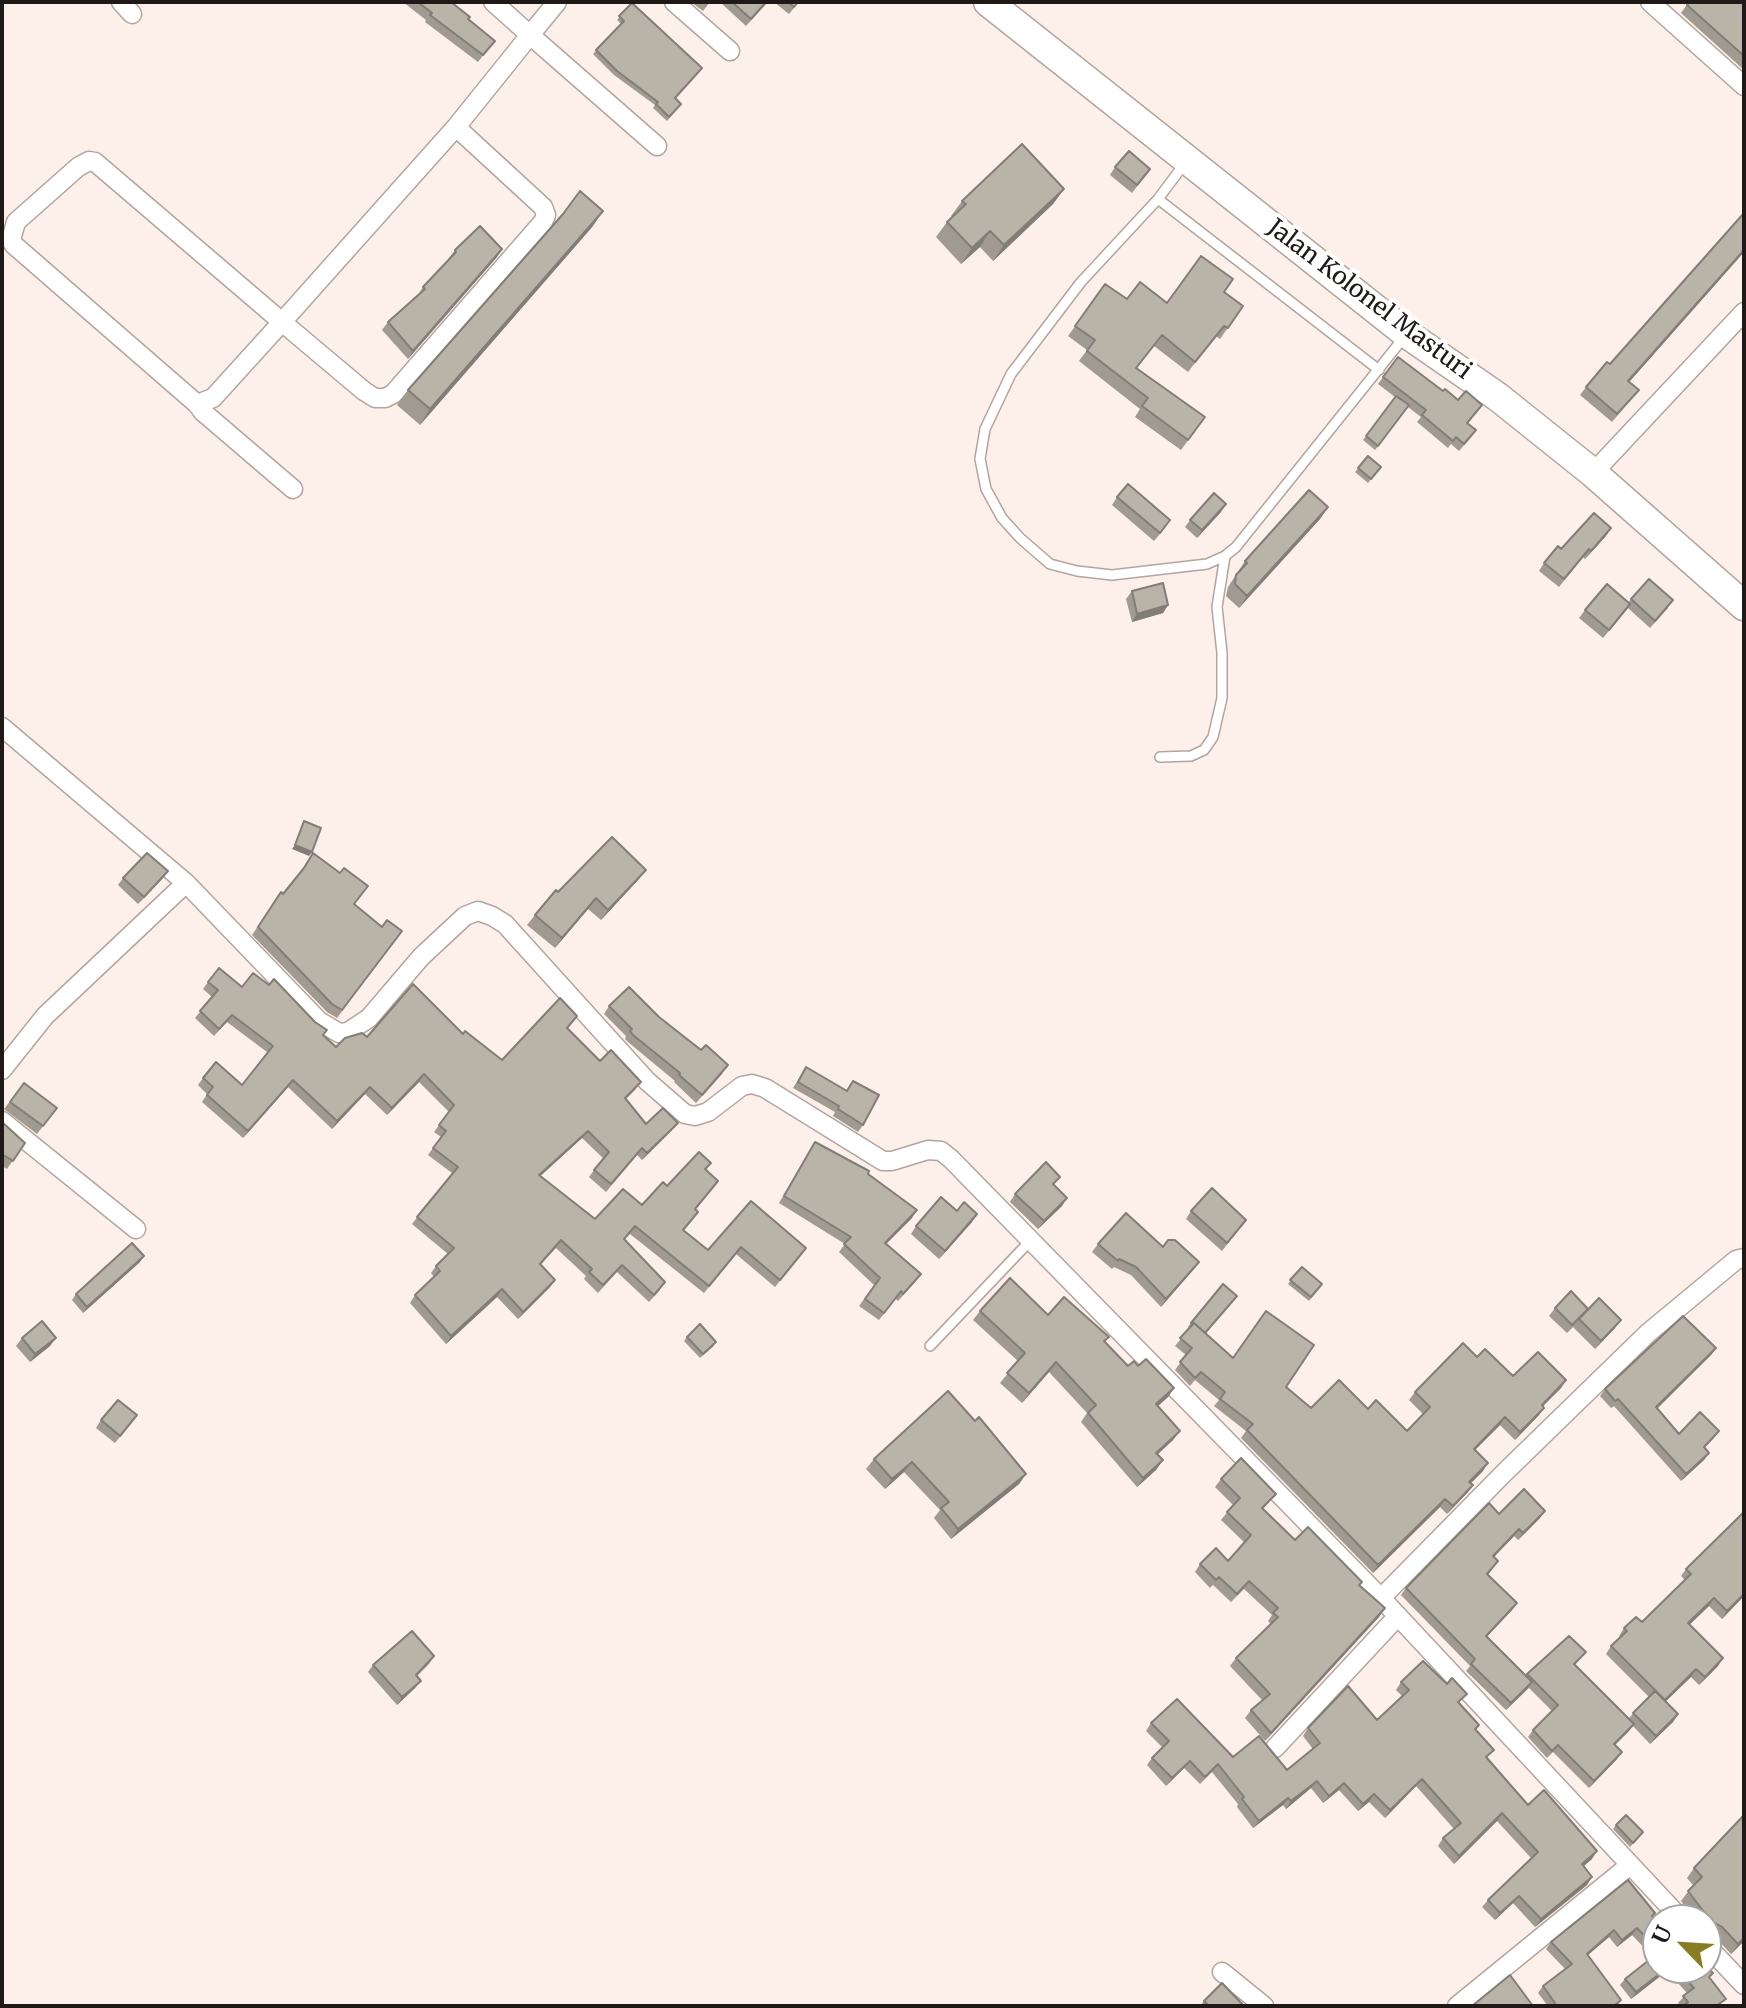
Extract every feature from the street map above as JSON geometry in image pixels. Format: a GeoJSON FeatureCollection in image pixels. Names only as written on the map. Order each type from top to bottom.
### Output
{"type":"FeatureCollection","features":[{"type":"Feature","properties":{"kind":"main road","name":"Jalan Kolonel Masturi"},"geometry":{"type":"LineString","coordinates":[[988,2],[1407,334],[1498,397],[1593,473],[1744,606]]}},
{"type":"Feature","properties":{"kind":"street"},"geometry":{"type":"LineString","coordinates":[[493,2],[657,146]]}},
{"type":"Feature","properties":{"kind":"street"},"geometry":{"type":"LineString","coordinates":[[197,404],[213,398],[282,322],[456,127],[557,2]]}},
{"type":"Feature","properties":{"kind":"street"},"geometry":{"type":"LineString","coordinates":[[674,2],[730,51]]}},
{"type":"Feature","properties":{"kind":"street"},"geometry":{"type":"LineString","coordinates":[[1660,5],[1744,86]]}},
{"type":"Feature","properties":{"kind":"street"},"geometry":{"type":"LineString","coordinates":[[293,489],[14,245],[10,235],[16,222],[78,167],[89,161],[95,162],[364,391],[375,398],[385,398],[393,394],[546,215],[543,207],[456,127]]}},
{"type":"Feature","properties":{"kind":"street"},"geometry":{"type":"LineString","coordinates":[[1593,473],[1744,312]]}},
{"type":"Feature","properties":{"kind":"street"},"geometry":{"type":"LineString","coordinates":[[2,727],[186,883],[319,1021],[339,1033],[348,1032],[369,1018],[421,957],[465,916],[478,911],[505,924],[647,1081],[685,1114],[695,1116],[708,1112],[742,1086],[752,1084],[765,1088],[883,1161],[928,1150],[941,1151],[1381,1598],[1667,1904]]}},
{"type":"Feature","properties":{"kind":"street"},"geometry":{"type":"LineString","coordinates":[[2,1070],[45,1016],[186,883]]}},
{"type":"Feature","properties":{"kind":"street"},"geometry":{"type":"LineString","coordinates":[[2,1121],[136,1229]]}},
{"type":"Feature","properties":{"kind":"street"},"geometry":{"type":"LineString","coordinates":[[1381,1598],[1648,1333],[1736,1260],[1744,1258]]}},
{"type":"Feature","properties":{"kind":"street"},"geometry":{"type":"LineString","coordinates":[[1275,1748],[1398,1616]]}},
{"type":"Feature","properties":{"kind":"street"},"geometry":{"type":"LineString","coordinates":[[1457,2006],[1630,1865]]}},
{"type":"Feature","properties":{"kind":"street"},"geometry":{"type":"LineString","coordinates":[[1722,1960],[1742,1979]]}},
{"type":"Feature","properties":{"kind":"street"},"geometry":{"type":"LineString","coordinates":[[1222,1972],[1264,2006]]}},
{"type":"Feature","properties":{"kind":"lane"},"geometry":{"type":"LineString","coordinates":[[1188,160],[1158,199],[1081,282],[1011,374],[985,429],[980,459],[986,489],[1002,518],[1050,564],[1112,575],[1207,564],[1225,556],[1236,547],[1407,334]]}},
{"type":"Feature","properties":{"kind":"lane"},"geometry":{"type":"LineString","coordinates":[[1158,199],[1379,370]]}},
{"type":"Feature","properties":{"kind":"lane"},"geometry":{"type":"LineString","coordinates":[[1160,757],[1191,756],[1204,750],[1213,737],[1222,698],[1222,653],[1217,607],[1225,556]]}},
{"type":"Feature","properties":{"kind":"lane"},"geometry":{"type":"LineString","coordinates":[[930,1346],[1031,1240]]}},
{"type":"Feature","properties":{"kind":"building"},"geometry":{"type":"Polygon","coordinates":[[[418,2],[451,2],[495,41],[483,55],[430,15],[432,13],[418,2]]]}},
{"type":"Feature","properties":{"kind":"building"},"geometry":{"type":"Polygon","coordinates":[[[732,2],[766,2],[751,19],[732,2]]]}},
{"type":"Feature","properties":{"kind":"building"},"geometry":{"type":"Polygon","coordinates":[[[1689,2],[1744,2],[1744,56],[1687,5],[1689,2]]]}},
{"type":"Feature","properties":{"kind":"building"},"geometry":{"type":"Polygon","coordinates":[[[632,3],[702,68],[675,98],[681,104],[669,117],[656,104],[658,102],[617,71],[596,50],[624,21],[619,16],[632,3]]]}},
{"type":"Feature","properties":{"kind":"building"},"geometry":{"type":"Polygon","coordinates":[[[1022,144],[1064,189],[1004,245],[990,231],[972,248],[947,222],[966,204],[962,201],[1022,144]]]}},
{"type":"Feature","properties":{"kind":"building"},"geometry":{"type":"Polygon","coordinates":[[[1129,151],[1150,169],[1137,185],[1115,167],[1129,151]]]}},
{"type":"Feature","properties":{"kind":"building"},"geometry":{"type":"Polygon","coordinates":[[[580,191],[603,211],[430,409],[408,390],[580,191]]]}},
{"type":"Feature","properties":{"kind":"building"},"geometry":{"type":"Polygon","coordinates":[[[1744,213],[1744,250],[1628,381],[1639,390],[1617,414],[1586,387],[1744,213]]]}},
{"type":"Feature","properties":{"kind":"building"},"geometry":{"type":"Polygon","coordinates":[[[480,226],[502,249],[413,351],[388,322],[425,289],[423,287],[455,250],[480,226]]]}},
{"type":"Feature","properties":{"kind":"building"},"geometry":{"type":"Polygon","coordinates":[[[1201,256],[1233,279],[1224,292],[1243,306],[1228,328],[1224,326],[1195,362],[1162,335],[1136,368],[1205,417],[1188,440],[1142,406],[1148,398],[1087,351],[1095,340],[1075,326],[1105,284],[1127,299],[1140,282],[1167,303],[1201,256]]]}},
{"type":"Feature","properties":{"kind":"building"},"geometry":{"type":"Polygon","coordinates":[[[1398,357],[1458,400],[1466,391],[1482,405],[1467,423],[1476,430],[1464,444],[1456,437],[1453,441],[1422,415],[1426,410],[1383,377],[1398,357]]]}},
{"type":"Feature","properties":{"kind":"building"},"geometry":{"type":"Polygon","coordinates":[[[1396,396],[1409,405],[1378,446],[1366,436],[1396,396]]]}},
{"type":"Feature","properties":{"kind":"building"},"geometry":{"type":"Polygon","coordinates":[[[1368,456],[1381,467],[1371,479],[1358,468],[1368,456]]]}},
{"type":"Feature","properties":{"kind":"building"},"geometry":{"type":"Polygon","coordinates":[[[1128,484],[1170,520],[1160,533],[1117,497],[1128,484]]]}},
{"type":"Feature","properties":{"kind":"building"},"geometry":{"type":"Polygon","coordinates":[[[1309,490],[1328,507],[1247,596],[1235,584],[1236,575],[1309,490]]]}},
{"type":"Feature","properties":{"kind":"building"},"geometry":{"type":"Polygon","coordinates":[[[1214,493],[1226,504],[1202,530],[1190,520],[1214,493]]]}},
{"type":"Feature","properties":{"kind":"building"},"geometry":{"type":"Polygon","coordinates":[[[1594,513],[1611,528],[1564,579],[1544,563],[1594,513]]]}},
{"type":"Feature","properties":{"kind":"building"},"geometry":{"type":"Polygon","coordinates":[[[1649,579],[1673,600],[1655,621],[1631,599],[1649,579]]]}},
{"type":"Feature","properties":{"kind":"building"},"geometry":{"type":"Polygon","coordinates":[[[1163,583],[1168,605],[1137,614],[1132,591],[1163,583]]]}},
{"type":"Feature","properties":{"kind":"building"},"geometry":{"type":"Polygon","coordinates":[[[1607,584],[1630,604],[1609,630],[1585,610],[1607,584]]]}},
{"type":"Feature","properties":{"kind":"building"},"geometry":{"type":"Polygon","coordinates":[[[304,821],[321,828],[312,852],[295,845],[304,821]]]}},
{"type":"Feature","properties":{"kind":"building"},"geometry":{"type":"Polygon","coordinates":[[[612,837],[646,870],[608,910],[596,898],[562,938],[535,915],[556,890],[558,892],[612,837]]]}},
{"type":"Feature","properties":{"kind":"building"},"geometry":{"type":"Polygon","coordinates":[[[147,853],[168,871],[144,897],[123,878],[147,853]]]}},
{"type":"Feature","properties":{"kind":"building"},"geometry":{"type":"Polygon","coordinates":[[[313,853],[340,873],[344,868],[368,886],[354,904],[382,927],[387,920],[402,931],[342,1010],[332,1004],[258,927],[281,892],[283,894],[313,853]]]}},
{"type":"Feature","properties":{"kind":"building"},"geometry":{"type":"Polygon","coordinates":[[[219,968],[242,987],[253,973],[269,985],[274,979],[315,1022],[327,1030],[323,1035],[336,1047],[345,1038],[362,1033],[367,1037],[413,984],[463,1034],[465,1031],[502,1060],[560,998],[577,1016],[567,1028],[600,1061],[611,1050],[641,1082],[625,1098],[646,1124],[663,1108],[678,1123],[647,1153],[642,1148],[611,1184],[594,1170],[609,1152],[588,1131],[539,1175],[595,1219],[623,1189],[642,1205],[663,1182],[667,1186],[699,1152],[711,1163],[705,1169],[718,1181],[695,1209],[698,1212],[683,1230],[708,1250],[751,1201],[806,1248],[780,1280],[741,1247],[709,1286],[635,1226],[624,1239],[665,1282],[654,1295],[622,1265],[603,1285],[589,1272],[592,1269],[561,1240],[540,1264],[555,1280],[523,1312],[502,1289],[451,1336],[415,1295],[440,1271],[436,1266],[454,1248],[417,1217],[458,1167],[433,1148],[446,1131],[439,1125],[454,1105],[424,1074],[392,1108],[370,1087],[337,1121],[293,1080],[248,1131],[207,1095],[213,1087],[203,1078],[216,1062],[242,1085],[273,1046],[232,1015],[219,1029],[200,1011],[218,990],[208,982],[219,968]]]}},
{"type":"Feature","properties":{"kind":"building"},"geometry":{"type":"Polygon","coordinates":[[[629,987],[659,1017],[701,1050],[706,1045],[728,1065],[702,1095],[633,1035],[632,1029],[609,1006],[629,987]]]}},
{"type":"Feature","properties":{"kind":"building"},"geometry":{"type":"Polygon","coordinates":[[[806,1067],[847,1091],[853,1081],[879,1095],[863,1125],[838,1109],[839,1106],[798,1082],[806,1067]]]}},
{"type":"Feature","properties":{"kind":"building"},"geometry":{"type":"Polygon","coordinates":[[[24,1083],[57,1108],[43,1126],[10,1102],[24,1083]]]}},
{"type":"Feature","properties":{"kind":"building"},"geometry":{"type":"Polygon","coordinates":[[[2,1122],[25,1143],[13,1161],[2,1154],[2,1122]]]}},
{"type":"Feature","properties":{"kind":"building"},"geometry":{"type":"Polygon","coordinates":[[[815,1142],[869,1171],[868,1174],[917,1210],[885,1243],[921,1274],[903,1294],[901,1291],[884,1313],[865,1299],[880,1278],[844,1244],[851,1237],[784,1196],[815,1142]]]}},
{"type":"Feature","properties":{"kind":"building"},"geometry":{"type":"Polygon","coordinates":[[[1046,1162],[1060,1177],[1053,1184],[1067,1198],[1044,1221],[1015,1194],[1046,1162]]]}},
{"type":"Feature","properties":{"kind":"building"},"geometry":{"type":"Polygon","coordinates":[[[1212,1188],[1246,1220],[1227,1243],[1191,1211],[1212,1188]]]}},
{"type":"Feature","properties":{"kind":"building"},"geometry":{"type":"Polygon","coordinates":[[[941,1197],[957,1211],[964,1202],[977,1214],[945,1251],[916,1226],[941,1197]]]}},
{"type":"Feature","properties":{"kind":"building"},"geometry":{"type":"Polygon","coordinates":[[[1126,1213],[1163,1247],[1168,1240],[1175,1240],[1199,1262],[1166,1299],[1136,1267],[1118,1261],[1098,1244],[1126,1213]]]}},
{"type":"Feature","properties":{"kind":"building"},"geometry":{"type":"Polygon","coordinates":[[[132,1243],[144,1256],[87,1307],[76,1294],[132,1243]]]}},
{"type":"Feature","properties":{"kind":"building"},"geometry":{"type":"Polygon","coordinates":[[[1302,1267],[1322,1284],[1311,1297],[1290,1280],[1302,1267]]]}},
{"type":"Feature","properties":{"kind":"building"},"geometry":{"type":"Polygon","coordinates":[[[1010,1278],[1048,1315],[1064,1297],[1109,1337],[1104,1341],[1128,1366],[1134,1361],[1138,1366],[1146,1359],[1174,1388],[1156,1404],[1180,1431],[1156,1453],[1163,1460],[1143,1478],[1088,1413],[1096,1405],[1056,1362],[1029,1393],[1007,1373],[1025,1353],[980,1311],[1010,1278]]]}},
{"type":"Feature","properties":{"kind":"building"},"geometry":{"type":"Polygon","coordinates":[[[1223,1284],[1237,1296],[1205,1333],[1191,1323],[1223,1284]]]}},
{"type":"Feature","properties":{"kind":"building"},"geometry":{"type":"Polygon","coordinates":[[[1571,1291],[1588,1309],[1572,1325],[1555,1308],[1571,1291]]]}},
{"type":"Feature","properties":{"kind":"building"},"geometry":{"type":"Polygon","coordinates":[[[1599,1298],[1621,1320],[1601,1341],[1579,1319],[1599,1298]]]}},
{"type":"Feature","properties":{"kind":"building"},"geometry":{"type":"Polygon","coordinates":[[[1266,1311],[1314,1345],[1286,1387],[1311,1408],[1339,1380],[1368,1409],[1376,1400],[1407,1431],[1430,1407],[1415,1392],[1463,1343],[1477,1357],[1485,1349],[1513,1376],[1538,1352],[1566,1380],[1520,1432],[1505,1417],[1474,1449],[1488,1463],[1469,1482],[1473,1485],[1453,1506],[1445,1499],[1378,1565],[1247,1430],[1253,1424],[1220,1399],[1225,1392],[1201,1372],[1195,1378],[1180,1362],[1192,1348],[1180,1338],[1194,1323],[1233,1358],[1266,1311]]]}},
{"type":"Feature","properties":{"kind":"building"},"geometry":{"type":"Polygon","coordinates":[[[1683,1316],[1716,1348],[1656,1407],[1679,1434],[1700,1412],[1719,1431],[1704,1447],[1709,1453],[1686,1474],[1618,1399],[1615,1401],[1605,1389],[1683,1316]]]}},
{"type":"Feature","properties":{"kind":"building"},"geometry":{"type":"Polygon","coordinates":[[[42,1321],[56,1338],[35,1354],[22,1338],[42,1321]]]}},
{"type":"Feature","properties":{"kind":"building"},"geometry":{"type":"Polygon","coordinates":[[[700,1324],[716,1342],[703,1354],[687,1337],[700,1324]]]}},
{"type":"Feature","properties":{"kind":"building"},"geometry":{"type":"Polygon","coordinates":[[[948,1391],[975,1421],[979,1417],[1026,1474],[958,1529],[941,1508],[949,1502],[912,1462],[892,1479],[874,1459],[948,1391]]]}},
{"type":"Feature","properties":{"kind":"building"},"geometry":{"type":"Polygon","coordinates":[[[118,1400],[137,1415],[120,1436],[101,1420],[118,1400]]]}},
{"type":"Feature","properties":{"kind":"building"},"geometry":{"type":"Polygon","coordinates":[[[1241,1458],[1276,1494],[1262,1508],[1295,1540],[1308,1527],[1362,1582],[1359,1585],[1385,1608],[1271,1733],[1251,1710],[1270,1694],[1236,1658],[1278,1617],[1273,1613],[1278,1608],[1249,1581],[1237,1594],[1200,1564],[1216,1548],[1228,1561],[1251,1535],[1227,1512],[1240,1498],[1221,1479],[1241,1458]]]}},
{"type":"Feature","properties":{"kind":"building"},"geometry":{"type":"Polygon","coordinates":[[[1524,1489],[1545,1511],[1523,1533],[1519,1529],[1493,1556],[1498,1561],[1487,1574],[1517,1603],[1486,1636],[1532,1682],[1511,1703],[1471,1664],[1475,1659],[1406,1588],[1489,1503],[1499,1514],[1524,1489]]]}},
{"type":"Feature","properties":{"kind":"building"},"geometry":{"type":"Polygon","coordinates":[[[1744,1512],[1744,1594],[1727,1611],[1714,1598],[1688,1623],[1723,1658],[1705,1677],[1696,1669],[1665,1700],[1611,1646],[1636,1617],[1642,1622],[1691,1574],[1686,1569],[1744,1512]]]}},
{"type":"Feature","properties":{"kind":"building"},"geometry":{"type":"Polygon","coordinates":[[[412,1631],[434,1656],[416,1675],[421,1681],[402,1697],[373,1665],[412,1631]]]}},
{"type":"Feature","properties":{"kind":"building"},"geometry":{"type":"Polygon","coordinates":[[[1569,1636],[1586,1652],[1574,1664],[1634,1724],[1614,1744],[1622,1752],[1594,1781],[1558,1745],[1552,1751],[1533,1730],[1558,1705],[1527,1674],[1569,1636]]]}},
{"type":"Feature","properties":{"kind":"building"},"geometry":{"type":"Polygon","coordinates":[[[1423,1661],[1447,1684],[1452,1678],[1467,1694],[1458,1702],[1479,1725],[1475,1729],[1494,1750],[1486,1757],[1528,1805],[1544,1790],[1597,1851],[1582,1864],[1592,1877],[1541,1919],[1519,1896],[1500,1913],[1488,1900],[1538,1852],[1502,1813],[1459,1856],[1443,1838],[1461,1823],[1422,1779],[1390,1810],[1374,1794],[1363,1804],[1344,1783],[1329,1796],[1317,1781],[1291,1801],[1288,1798],[1259,1821],[1218,1764],[1205,1777],[1190,1761],[1172,1778],[1152,1758],[1169,1741],[1151,1723],[1177,1699],[1233,1757],[1259,1736],[1287,1770],[1320,1743],[1308,1728],[1348,1686],[1377,1720],[1409,1690],[1401,1682],[1423,1661]]]}},
{"type":"Feature","properties":{"kind":"building"},"geometry":{"type":"Polygon","coordinates":[[[1655,1691],[1678,1714],[1656,1736],[1633,1713],[1655,1691]]]}},
{"type":"Feature","properties":{"kind":"building"},"geometry":{"type":"Polygon","coordinates":[[[1626,1815],[1643,1832],[1633,1843],[1616,1825],[1626,1815]]]}},
{"type":"Feature","properties":{"kind":"building"},"geometry":{"type":"Polygon","coordinates":[[[1744,1815],[1744,1938],[1738,1944],[1722,1927],[1722,1904],[1698,1904],[1688,1891],[1702,1877],[1694,1868],[1744,1815]]]}},
{"type":"Feature","properties":{"kind":"building"},"geometry":{"type":"Polygon","coordinates":[[[1628,1880],[1648,1904],[1642,1904],[1642,1933],[1637,1928],[1622,1940],[1614,1930],[1587,1954],[1621,2000],[1614,2006],[1557,2006],[1543,1986],[1572,1964],[1551,1942],[1628,1880]]]}},
{"type":"Feature","properties":{"kind":"building"},"geometry":{"type":"Polygon","coordinates":[[[1642,1966],[1642,1984],[1646,1984],[1636,1992],[1625,1979],[1642,1966]]]}},
{"type":"Feature","properties":{"kind":"building"},"geometry":{"type":"Polygon","coordinates":[[[1510,1975],[1533,2006],[1472,2006],[1510,1975]]]}},
{"type":"Feature","properties":{"kind":"building"},"geometry":{"type":"Polygon","coordinates":[[[1222,1983],[1244,2006],[1209,2006],[1204,2001],[1222,1983]]]}},
{"type":"Feature","properties":{"kind":"building"},"geometry":{"type":"Polygon","coordinates":[[[1690,1984],[1714,1984],[1726,1999],[1716,2006],[1683,2006],[1688,2002],[1683,1996],[1694,1988],[1690,1984]]]}}]}
